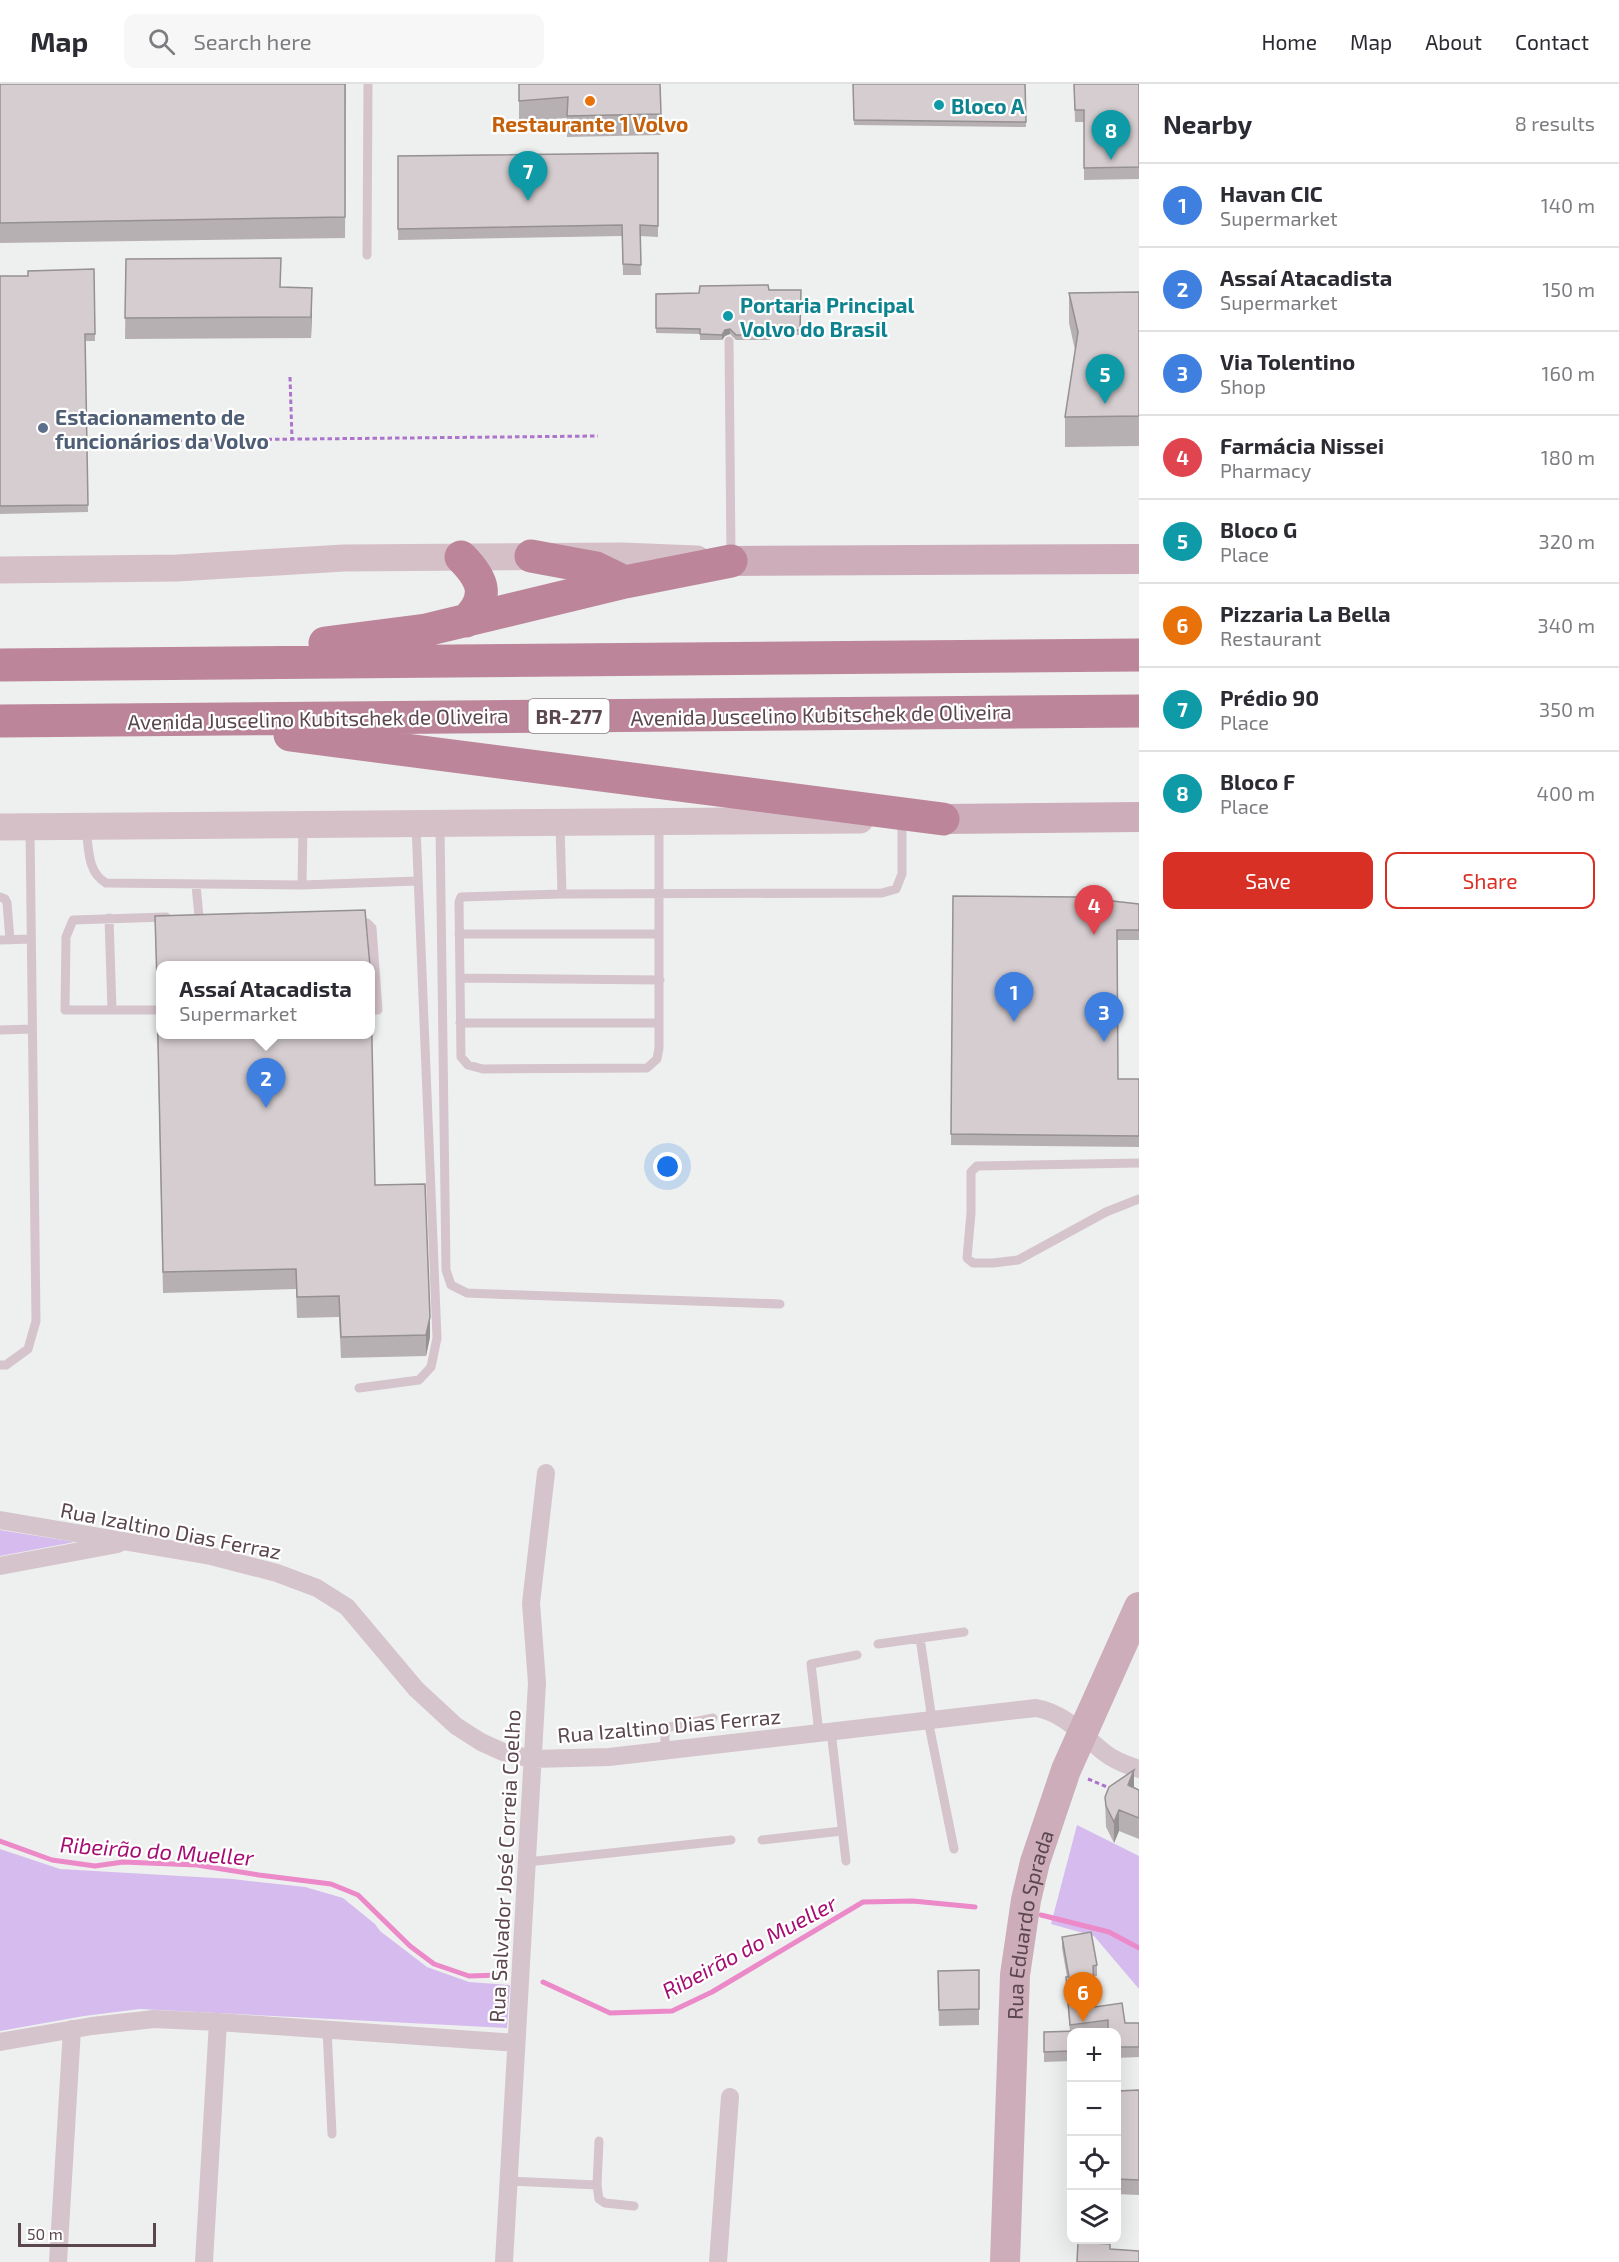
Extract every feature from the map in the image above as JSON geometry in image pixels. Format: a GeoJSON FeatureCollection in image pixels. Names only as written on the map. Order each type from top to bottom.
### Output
{"type":"FeatureCollection","features":[{"type":"Feature","properties":{"kind":"highway"},"geometry":{"type":"LineString","coordinates":[[531,556],[596,568],[625,582]]}},
{"type":"Feature","properties":{"kind":"highway"},"geometry":{"type":"LineString","coordinates":[[461,557],[473,569],[480,581],[482,596],[478,609],[466,621]]}},
{"type":"Feature","properties":{"kind":"highway"},"geometry":{"type":"LineString","coordinates":[[0,658],[302,645],[389,636],[466,621],[625,582],[731,561]]}},
{"type":"Feature","properties":{"kind":"highway"},"geometry":{"type":"LineString","coordinates":[[0,665],[1139,655]]}},
{"type":"Feature","properties":{"kind":"highway","name":"Avenida Juscelino Kubitschek de Oliveira"},"geometry":{"type":"LineString","coordinates":[[0,721],[1139,711]]}},
{"type":"Feature","properties":{"kind":"highway"},"geometry":{"type":"LineString","coordinates":[[166,720],[943,819]]}},
{"type":"Feature","properties":{"kind":"main road"},"geometry":{"type":"LineString","coordinates":[[0,570],[177,568],[344,558],[531,556],[622,556],[731,561],[1139,560]]}},
{"type":"Feature","properties":{"kind":"main road"},"geometry":{"type":"LineString","coordinates":[[0,827],[1139,816]]}},
{"type":"Feature","properties":{"kind":"main road","name":"Rua Eduardo Sprada"},"geometry":{"type":"LineString","coordinates":[[1005,2262],[1015,1975],[1019,1938],[1035,1862],[1066,1770],[1139,1607]]}},
{"type":"Feature","properties":{"kind":"street","name":"Rua Salvador José Correia Coelho"},"geometry":{"type":"LineString","coordinates":[[504,2262],[537,1683],[531,1603],[546,1473]]}},
{"type":"Feature","properties":{"kind":"street","name":"Rua Izaltino Dias Ferraz"},"geometry":{"type":"LineString","coordinates":[[0,1520],[212,1556],[299,1580],[334,1597],[360,1620],[416,1689],[456,1726],[480,1742],[503,1752],[532,1759],[609,1757],[1035,1708],[1050,1710],[1083,1733],[1106,1754],[1139,1769]]}},
{"type":"Feature","properties":{"kind":"street"},"geometry":{"type":"LineString","coordinates":[[0,1566],[131,1542]]}},
{"type":"Feature","properties":{"kind":"street"},"geometry":{"type":"LineString","coordinates":[[0,2042],[72,2029],[154,2019],[516,2043]]}},
{"type":"Feature","properties":{"kind":"street"},"geometry":{"type":"LineString","coordinates":[[204,2262],[218,2022]]}},
{"type":"Feature","properties":{"kind":"street"},"geometry":{"type":"LineString","coordinates":[[58,2262],[72,2029]]}},
{"type":"Feature","properties":{"kind":"street"},"geometry":{"type":"LineString","coordinates":[[718,2262],[730,2097]]}},
{"type":"Feature","properties":{"kind":"lane"},"geometry":{"type":"LineString","coordinates":[[367,255],[368,84]]}},
{"type":"Feature","properties":{"kind":"lane"},"geometry":{"type":"LineString","coordinates":[[729,340],[731,561]]}},
{"type":"Feature","properties":{"kind":"lane"},"geometry":{"type":"LineString","coordinates":[[659,821],[659,893],[659,934],[660,980],[657,1059],[647,1068],[483,1069],[468,1065],[461,1057],[459,902],[461,897],[659,893],[882,893],[896,889],[902,874],[902,820]]}},
{"type":"Feature","properties":{"kind":"lane"},"geometry":{"type":"LineString","coordinates":[[560,822],[562,894]]}},
{"type":"Feature","properties":{"kind":"lane"},"geometry":{"type":"LineString","coordinates":[[359,1388],[419,1380],[431,1367],[437,1338],[417,881],[428,823]]}},
{"type":"Feature","properties":{"kind":"lane"},"geometry":{"type":"LineString","coordinates":[[428,823],[446,1270],[451,1285],[467,1293],[780,1304]]}},
{"type":"Feature","properties":{"kind":"lane"},"geometry":{"type":"LineString","coordinates":[[302,885],[303,824]]}},
{"type":"Feature","properties":{"kind":"lane"},"geometry":{"type":"LineString","coordinates":[[86,826],[90,861],[96,877],[106,883],[302,885],[417,881]]}},
{"type":"Feature","properties":{"kind":"lane"},"geometry":{"type":"LineString","coordinates":[[0,1365],[6,1365],[28,1349],[36,1321],[30,827]]}},
{"type":"Feature","properties":{"kind":"lane"},"geometry":{"type":"LineString","coordinates":[[196,885],[194,917],[210,918]]}},
{"type":"Feature","properties":{"kind":"lane"},"geometry":{"type":"LineString","coordinates":[[0,897],[7,903],[5,940],[31,939]]}},
{"type":"Feature","properties":{"kind":"lane"},"geometry":{"type":"LineString","coordinates":[[156,1010],[65,1010],[66,937],[73,920],[178,917]]}},
{"type":"Feature","properties":{"kind":"lane"},"geometry":{"type":"LineString","coordinates":[[109,918],[112,1010]]}},
{"type":"Feature","properties":{"kind":"lane"},"geometry":{"type":"LineString","coordinates":[[344,922],[367,923],[372,928],[373,961]]}},
{"type":"Feature","properties":{"kind":"lane"},"geometry":{"type":"LineString","coordinates":[[459,934],[659,934]]}},
{"type":"Feature","properties":{"kind":"lane"},"geometry":{"type":"LineString","coordinates":[[460,978],[660,980]]}},
{"type":"Feature","properties":{"kind":"lane"},"geometry":{"type":"LineString","coordinates":[[460,1023],[659,1023]]}},
{"type":"Feature","properties":{"kind":"lane"},"geometry":{"type":"LineString","coordinates":[[0,1030],[32,1029]]}},
{"type":"Feature","properties":{"kind":"lane"},"geometry":{"type":"LineString","coordinates":[[1139,1163],[973,1167],[970,1172],[971,1213],[968,1258],[973,1263],[1018,1260],[1106,1212],[1139,1199]]}},
{"type":"Feature","properties":{"kind":"lane"},"geometry":{"type":"LineString","coordinates":[[878,1644],[964,1632]]}},
{"type":"Feature","properties":{"kind":"lane"},"geometry":{"type":"LineString","coordinates":[[920,1638],[930,1720],[954,1850]]}},
{"type":"Feature","properties":{"kind":"lane"},"geometry":{"type":"LineString","coordinates":[[846,1861],[825,1732],[811,1664],[857,1655]]}},
{"type":"Feature","properties":{"kind":"lane"},"geometry":{"type":"LineString","coordinates":[[665,1751],[665,1728],[712,1718]]}},
{"type":"Feature","properties":{"kind":"lane"},"geometry":{"type":"LineString","coordinates":[[762,1840],[842,1831]]}},
{"type":"Feature","properties":{"kind":"lane"},"geometry":{"type":"LineString","coordinates":[[526,1862],[730,1840]]}},
{"type":"Feature","properties":{"kind":"lane"},"geometry":{"type":"LineString","coordinates":[[327,2029],[332,2134]]}},
{"type":"Feature","properties":{"kind":"lane"},"geometry":{"type":"LineString","coordinates":[[599,2140],[598,2199],[605,2203],[634,2206]]}},
{"type":"Feature","properties":{"kind":"lane"},"geometry":{"type":"LineString","coordinates":[[508,2181],[597,2185]]}},
{"type":"Feature","properties":{"kind":"path"},"geometry":{"type":"LineString","coordinates":[[290,377],[292,440]]}},
{"type":"Feature","properties":{"kind":"path"},"geometry":{"type":"LineString","coordinates":[[110,441],[598,436]]}},
{"type":"Feature","properties":{"kind":"path"},"geometry":{"type":"LineString","coordinates":[[1066,1770],[1115,1790]]}},
{"type":"Feature","properties":{"kind":"shaded area"},"geometry":{"type":"Polygon","coordinates":[[[0,1530],[75,1542],[0,1556],[0,1530]]]}},
{"type":"Feature","properties":{"kind":"shaded area"},"geometry":{"type":"Polygon","coordinates":[[[1077,1825],[1139,1856],[1139,1989],[1094,1936],[1051,1924],[1077,1825]]]}},
{"type":"Feature","properties":{"kind":"shaded area"},"geometry":{"type":"Polygon","coordinates":[[[0,1849],[60,1869],[232,1879],[305,1887],[343,1898],[375,1924],[380,1931],[427,1967],[469,1982],[510,1985],[507,2028],[140,2009],[0,2031],[0,1849]]]}},
{"type":"Feature","properties":{"kind":"building"},"geometry":{"type":"Polygon","coordinates":[[[0,84],[345,84],[345,217],[0,223],[0,84]]]}},
{"type":"Feature","properties":{"kind":"building"},"geometry":{"type":"Polygon","coordinates":[[[519,84],[660,84],[661,114],[567,116],[568,97],[519,101],[519,84]]]}},
{"type":"Feature","properties":{"kind":"building","name":"Bloco A"},"geometry":{"type":"Polygon","coordinates":[[[853,84],[1025,84],[1026,122],[854,120],[853,84]]]}},
{"type":"Feature","properties":{"kind":"building"},"geometry":{"type":"Polygon","coordinates":[[[1074,84],[1139,84],[1139,167],[1084,168],[1084,110],[1075,110],[1074,84]]]}},
{"type":"Feature","properties":{"kind":"building"},"geometry":{"type":"Polygon","coordinates":[[[658,153],[658,226],[640,225],[641,265],[623,264],[622,225],[398,229],[398,156],[658,153]]]}},
{"type":"Feature","properties":{"kind":"building"},"geometry":{"type":"Polygon","coordinates":[[[281,258],[280,287],[312,288],[311,317],[125,318],[126,259],[281,258]]]}},
{"type":"Feature","properties":{"kind":"building","name":"Estacionamento de funcionários da Volvo"},"geometry":{"type":"Polygon","coordinates":[[[94,269],[95,334],[85,334],[88,505],[0,506],[0,276],[28,276],[28,271],[94,269]]]}},
{"type":"Feature","properties":{"kind":"building","name":"Portaria Principal Volvo do Brasil"},"geometry":{"type":"Polygon","coordinates":[[[768,285],[769,290],[801,290],[800,330],[770,329],[770,335],[736,335],[730,329],[725,330],[722,335],[700,334],[700,329],[656,328],[656,294],[699,293],[700,286],[768,285]]]}},
{"type":"Feature","properties":{"kind":"building"},"geometry":{"type":"Polygon","coordinates":[[[1139,292],[1139,416],[1065,417],[1078,332],[1069,293],[1139,292]]]}},
{"type":"Feature","properties":{"kind":"building"},"geometry":{"type":"Polygon","coordinates":[[[953,896],[1077,897],[1139,904],[1139,930],[1117,930],[1118,1079],[1139,1079],[1139,1136],[951,1134],[953,896]]]}},
{"type":"Feature","properties":{"kind":"building"},"geometry":{"type":"Polygon","coordinates":[[[365,910],[370,961],[156,961],[155,916],[365,910]]]}},
{"type":"Feature","properties":{"kind":"building"},"geometry":{"type":"Polygon","coordinates":[[[158,1039],[372,1039],[375,1185],[425,1184],[430,1317],[426,1335],[341,1337],[339,1296],[297,1297],[296,1269],[163,1272],[158,1039]]]}},
{"type":"Feature","properties":{"kind":"building"},"geometry":{"type":"Polygon","coordinates":[[[1134,1770],[1128,1785],[1139,1790],[1139,1818],[1119,1810],[1114,1822],[1106,1806],[1105,1797],[1109,1787],[1134,1770]]]}},
{"type":"Feature","properties":{"kind":"building"},"geometry":{"type":"Polygon","coordinates":[[[1091,1932],[1097,1965],[1093,1966],[1095,2007],[1122,2003],[1125,2023],[1139,2023],[1139,2047],[1121,2047],[1121,2028],[1108,2028],[1108,2020],[1070,2025],[1066,1977],[1069,1977],[1062,1937],[1091,1932]]]}},
{"type":"Feature","properties":{"kind":"building"},"geometry":{"type":"Polygon","coordinates":[[[979,1970],[979,2009],[939,2010],[938,1971],[979,1970]]]}},
{"type":"Feature","properties":{"kind":"building"},"geometry":{"type":"Polygon","coordinates":[[[1067,2031],[1067,2051],[1044,2052],[1044,2032],[1067,2031]]]}},
{"type":"Feature","properties":{"kind":"building"},"geometry":{"type":"Polygon","coordinates":[[[1139,2090],[1139,2180],[1121,2179],[1121,2091],[1139,2090]]]}},
{"type":"Feature","properties":{"kind":"building"},"geometry":{"type":"Polygon","coordinates":[[[1078,2244],[1110,2244],[1110,2249],[1139,2251],[1139,2262],[1077,2262],[1078,2244]]]}},
{"type":"Feature","properties":{"kind":"waterway","name":"Ribeirão do Mueller"},"geometry":{"type":"LineString","coordinates":[[0,1841],[52,1860],[95,1866],[123,1862],[197,1865],[331,1884],[358,1895],[410,1946],[434,1964],[469,1976],[500,1975]]}},
{"type":"Feature","properties":{"kind":"waterway","name":"Ribeirão do Mueller"},"geometry":{"type":"LineString","coordinates":[[543,1982],[610,2013],[672,2011],[712,1992],[863,1902],[913,1901],[975,1907]]}},
{"type":"Feature","properties":{"kind":"waterway","name":"Ribeirão do Mueller"},"geometry":{"type":"LineString","coordinates":[[1041,1915],[1109,1932],[1139,1948]]}},
{"type":"Feature","properties":{"kind":"place","name":"Restaurante 1 Volvo"},"geometry":{"type":"Point","coordinates":[590,101]}},
{"type":"Feature","properties":{"kind":"place","name":"Bloco A"},"geometry":{"type":"Point","coordinates":[939,105]}},
{"type":"Feature","properties":{"kind":"place","name":"Bloco F"},"geometry":{"type":"Point","coordinates":[1111,160]}},
{"type":"Feature","properties":{"kind":"place","name":"Prédio 90"},"geometry":{"type":"Point","coordinates":[528,201]}},
{"type":"Feature","properties":{"kind":"place","name":"Portaria Principal Volvo do Brasil"},"geometry":{"type":"Point","coordinates":[728,316]}},
{"type":"Feature","properties":{"kind":"place","name":"Bloco G"},"geometry":{"type":"Point","coordinates":[1105,404]}},
{"type":"Feature","properties":{"kind":"place","name":"Estacionamento de funcionários da Volvo"},"geometry":{"type":"Point","coordinates":[43,428]}},
{"type":"Feature","properties":{"kind":"place","name":"Farmácia Nissei"},"geometry":{"type":"Point","coordinates":[1094,935]}},
{"type":"Feature","properties":{"kind":"place","name":"Havan CIC"},"geometry":{"type":"Point","coordinates":[1014,1022]}},
{"type":"Feature","properties":{"kind":"place","name":"Via Tolentino"},"geometry":{"type":"Point","coordinates":[1104,1042]}},
{"type":"Feature","properties":{"kind":"place","name":"Assaí Atacadista"},"geometry":{"type":"Point","coordinates":[266,1108]}},
{"type":"Feature","properties":{"kind":"place","name":"Pizzaria La Bella"},"geometry":{"type":"Point","coordinates":[1083,2022]}}]}
